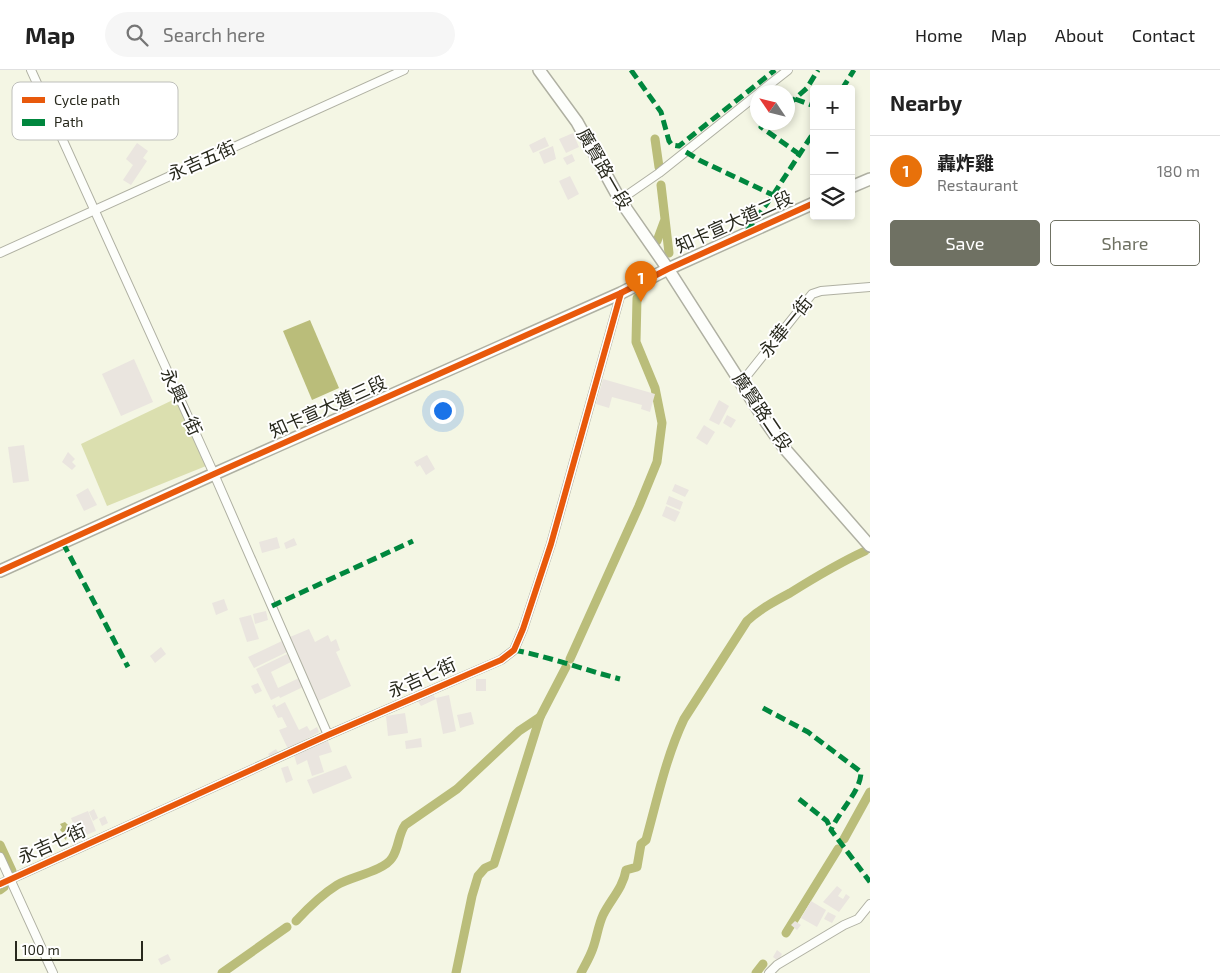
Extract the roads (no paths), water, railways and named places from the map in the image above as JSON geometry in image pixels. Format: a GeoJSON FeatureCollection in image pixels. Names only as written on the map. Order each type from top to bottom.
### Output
{"type":"FeatureCollection","features":[{"type":"Feature","properties":{"kind":"street","name":"永興一街"},"geometry":{"type":"LineString","coordinates":[[31,70],[36,82]]}},
{"type":"Feature","properties":{"kind":"street","name":"永吉五街"},"geometry":{"type":"LineString","coordinates":[[0,254],[404,70]]}},
{"type":"Feature","properties":{"kind":"street","name":"廣賢路一段"},"geometry":{"type":"LineString","coordinates":[[540,70],[577,122],[620,200],[668,269]]}},
{"type":"Feature","properties":{"kind":"street"},"geometry":{"type":"LineString","coordinates":[[769,85],[788,70]]}},
{"type":"Feature","properties":{"kind":"street"},"geometry":{"type":"LineString","coordinates":[[620,200],[659,173],[750,100]]}},
{"type":"Feature","properties":{"kind":"street","name":"永興一街"},"geometry":{"type":"LineString","coordinates":[[62,140],[214,474],[328,735]]}},
{"type":"Feature","properties":{"kind":"street"},"geometry":{"type":"LineString","coordinates":[[855,185],[870,179]]}},
{"type":"Feature","properties":{"kind":"street","name":"知卡宣大道二段"},"geometry":{"type":"LineString","coordinates":[[668,269],[810,205]]}},
{"type":"Feature","properties":{"kind":"street","name":"知卡宣大道三段"},"geometry":{"type":"LineString","coordinates":[[0,571],[621,293],[668,269]]}},
{"type":"Feature","properties":{"kind":"street","name":"廣賢路二段"},"geometry":{"type":"LineString","coordinates":[[668,269],[785,449],[870,546]]}},
{"type":"Feature","properties":{"kind":"street","name":"永華一街"},"geometry":{"type":"LineString","coordinates":[[742,383],[812,294],[821,291],[870,287]]}},
{"type":"Feature","properties":{"kind":"street","name":"永吉七街"},"geometry":{"type":"LineString","coordinates":[[0,884],[328,735],[501,660],[514,650],[524,629],[550,544],[621,293]]}},
{"type":"Feature","properties":{"kind":"street"},"geometry":{"type":"LineString","coordinates":[[0,857],[53,973]]}},
{"type":"Feature","properties":{"kind":"street"},"geometry":{"type":"LineString","coordinates":[[769,973],[777,965],[844,925],[858,919],[870,904]]}},
{"type":"Feature","properties":{"kind":"waterway"},"geometry":{"type":"LineString","coordinates":[[655,139],[659,167]]}},
{"type":"Feature","properties":{"kind":"waterway"},"geometry":{"type":"LineString","coordinates":[[661,185],[669,253]]}},
{"type":"Feature","properties":{"kind":"waterway"},"geometry":{"type":"LineString","coordinates":[[657,241],[664,222]]}},
{"type":"Feature","properties":{"kind":"waterway"},"geometry":{"type":"LineString","coordinates":[[570,659],[657,462],[662,423],[655,388],[636,342],[637,298]]}},
{"type":"Feature","properties":{"kind":"waterway"},"geometry":{"type":"LineString","coordinates":[[581,973],[592,951],[603,915],[620,888],[626,870],[637,867],[641,844],[646,840],[667,763],[684,719],[747,621],[773,602],[865,551]]}},
{"type":"Feature","properties":{"kind":"waterway"},"geometry":{"type":"LineString","coordinates":[[456,973],[478,876],[485,868],[494,864],[540,717],[566,667]]}},
{"type":"Feature","properties":{"kind":"waterway"},"geometry":{"type":"LineString","coordinates":[[296,921],[315,902],[337,885],[388,863],[394,854],[405,825],[457,789],[519,731],[540,717]]}},
{"type":"Feature","properties":{"kind":"waterway"},"geometry":{"type":"LineString","coordinates":[[844,839],[870,792]]}},
{"type":"Feature","properties":{"kind":"waterway"},"geometry":{"type":"LineString","coordinates":[[0,845],[12,871]]}},
{"type":"Feature","properties":{"kind":"waterway"},"geometry":{"type":"LineString","coordinates":[[786,933],[838,849]]}},
{"type":"Feature","properties":{"kind":"waterway"},"geometry":{"type":"LineString","coordinates":[[0,890],[4,887]]}},
{"type":"Feature","properties":{"kind":"waterway"},"geometry":{"type":"LineString","coordinates":[[222,973],[287,927]]}},
{"type":"Feature","properties":{"kind":"waterway"},"geometry":{"type":"LineString","coordinates":[[756,973],[763,964]]}},
{"type":"Feature","properties":{"kind":"place","name":"轟炸雞"},"geometry":{"type":"Point","coordinates":[641,302]}}]}
